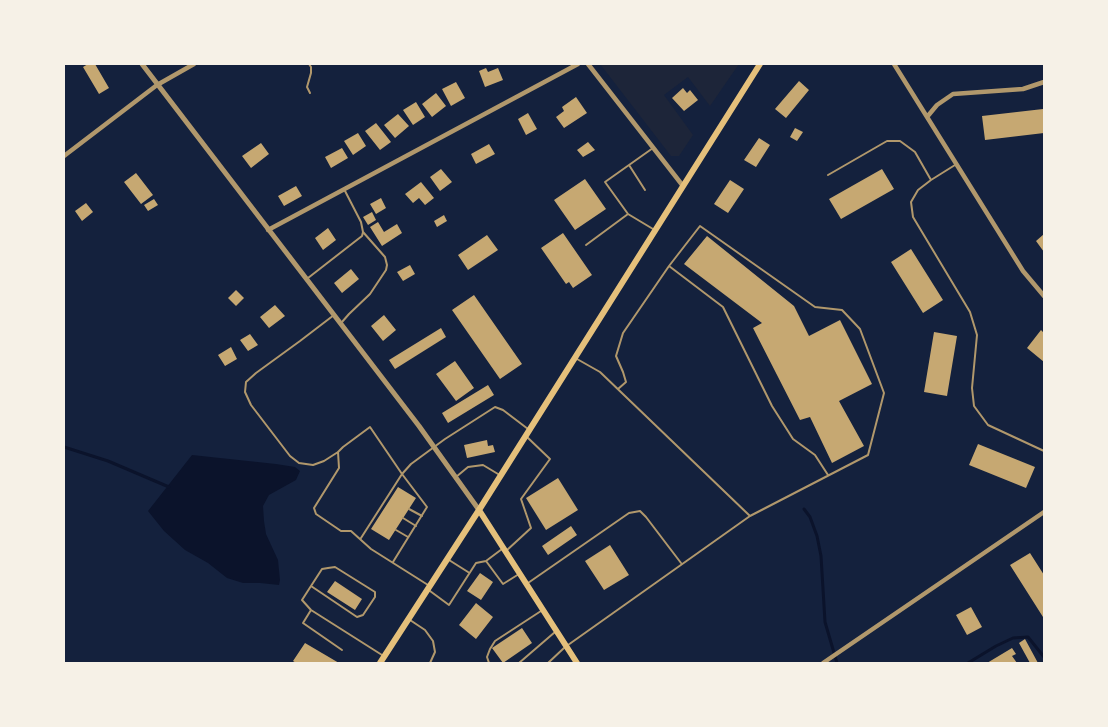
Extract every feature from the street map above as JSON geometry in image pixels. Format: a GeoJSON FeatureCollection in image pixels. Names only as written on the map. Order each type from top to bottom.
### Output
{"type":"FeatureCollection","features":[{"type":"Feature","properties":{"kind":"main road"},"geometry":{"type":"LineString","coordinates":[[380,663],[479,510],[760,64]]}},
{"type":"Feature","properties":{"kind":"main road"},"geometry":{"type":"LineString","coordinates":[[479,510],[577,663]]}},
{"type":"Feature","properties":{"kind":"street"},"geometry":{"type":"LineString","coordinates":[[142,64],[434,447],[479,510]]}},
{"type":"Feature","properties":{"kind":"street"},"geometry":{"type":"LineString","coordinates":[[64,156],[157,85],[194,64]]}},
{"type":"Feature","properties":{"kind":"street"},"geometry":{"type":"LineString","coordinates":[[268,230],[578,64]]}},
{"type":"Feature","properties":{"kind":"street"},"geometry":{"type":"LineString","coordinates":[[588,64],[682,186]]}},
{"type":"Feature","properties":{"kind":"street"},"geometry":{"type":"LineString","coordinates":[[894,64],[1023,271],[1044,296]]}},
{"type":"Feature","properties":{"kind":"street"},"geometry":{"type":"LineString","coordinates":[[927,117],[937,105],[952,94],[1023,89],[1044,82]]}},
{"type":"Feature","properties":{"kind":"street"},"geometry":{"type":"LineString","coordinates":[[822,663],[1044,512]]}},
{"type":"Feature","properties":{"kind":"lane"},"geometry":{"type":"LineString","coordinates":[[309,64],[311,73],[307,87],[310,93]]}},
{"type":"Feature","properties":{"kind":"lane"},"geometry":{"type":"LineString","coordinates":[[828,175],[887,141],[900,141],[914,152],[931,180]]}},
{"type":"Feature","properties":{"kind":"lane"},"geometry":{"type":"LineString","coordinates":[[653,148],[605,182],[628,214],[655,230]]}},
{"type":"Feature","properties":{"kind":"lane"},"geometry":{"type":"LineString","coordinates":[[957,164],[931,180],[913,196],[911,202],[913,217],[970,312],[977,335],[972,388],[974,406],[988,425],[1044,451]]}},
{"type":"Feature","properties":{"kind":"lane"},"geometry":{"type":"LineString","coordinates":[[628,166],[646,190]]}},
{"type":"Feature","properties":{"kind":"lane"},"geometry":{"type":"LineString","coordinates":[[341,324],[370,294],[386,270],[387,265],[385,257],[363,232],[361,222],[344,189]]}},
{"type":"Feature","properties":{"kind":"lane"},"geometry":{"type":"LineString","coordinates":[[586,245],[628,214]]}},
{"type":"Feature","properties":{"kind":"lane"},"geometry":{"type":"LineString","coordinates":[[548,663],[566,646],[750,516],[868,455],[884,393],[860,329],[842,310],[815,307],[700,226],[669,266],[624,333],[616,356],[626,382],[618,389]]}},
{"type":"Feature","properties":{"kind":"lane"},"geometry":{"type":"LineString","coordinates":[[306,279],[360,239],[363,232]]}},
{"type":"Feature","properties":{"kind":"lane"},"geometry":{"type":"LineString","coordinates":[[669,266],[723,307],[772,406],[793,439],[815,455],[828,475]]}},
{"type":"Feature","properties":{"kind":"lane"},"geometry":{"type":"LineString","coordinates":[[334,315],[246,382],[245,392],[251,404],[290,456],[299,463],[313,465],[324,461],[370,428],[427,507],[393,562]]}},
{"type":"Feature","properties":{"kind":"lane"},"geometry":{"type":"LineString","coordinates":[[575,357],[600,372],[750,516]]}},
{"type":"Feature","properties":{"kind":"lane"},"geometry":{"type":"LineString","coordinates":[[338,452],[339,468],[314,508],[316,514],[341,531],[351,531],[371,549],[393,562],[450,606],[476,562],[486,561],[504,550],[531,528],[521,499],[550,459],[503,410],[495,408],[445,439],[410,464],[402,474],[390,497],[361,538]]}},
{"type":"Feature","properties":{"kind":"lane"},"geometry":{"type":"LineString","coordinates":[[456,478],[468,467],[483,465],[500,476]]}},
{"type":"Feature","properties":{"kind":"lane"},"geometry":{"type":"LineString","coordinates":[[409,508],[422,516]]}},
{"type":"Feature","properties":{"kind":"lane"},"geometry":{"type":"LineString","coordinates":[[526,584],[629,513],[640,511],[682,564]]}},
{"type":"Feature","properties":{"kind":"lane"},"geometry":{"type":"LineString","coordinates":[[403,518],[416,526]]}},
{"type":"Feature","properties":{"kind":"lane"},"geometry":{"type":"LineString","coordinates":[[396,530],[408,537]]}},
{"type":"Feature","properties":{"kind":"lane"},"geometry":{"type":"LineString","coordinates":[[447,558],[469,573]]}},
{"type":"Feature","properties":{"kind":"lane"},"geometry":{"type":"LineString","coordinates":[[486,561],[503,584],[519,574]]}},
{"type":"Feature","properties":{"kind":"lane"},"geometry":{"type":"LineString","coordinates":[[310,586],[357,617],[363,616],[375,597],[375,592],[335,567],[322,569],[310,586],[302,600],[311,610],[384,656]]}},
{"type":"Feature","properties":{"kind":"lane"},"geometry":{"type":"LineString","coordinates":[[311,610],[303,623],[342,650]]}},
{"type":"Feature","properties":{"kind":"lane"},"geometry":{"type":"LineString","coordinates":[[489,663],[487,657],[495,641],[543,610]]}},
{"type":"Feature","properties":{"kind":"lane"},"geometry":{"type":"LineString","coordinates":[[408,619],[425,630],[433,640],[435,652],[430,663]]}},
{"type":"Feature","properties":{"kind":"lane"},"geometry":{"type":"LineString","coordinates":[[519,663],[556,631]]}},
{"type":"Feature","properties":{"kind":"shaded area"},"geometry":{"type":"Polygon","coordinates":[[[600,64],[739,64],[710,106],[688,77],[664,95],[693,135],[679,156],[671,156],[600,64]]]}},
{"type":"Feature","properties":{"kind":"shaded area"},"geometry":{"type":"Polygon","coordinates":[[[192,455],[276,464],[295,467],[300,471],[296,480],[269,495],[263,506],[266,534],[278,560],[279,585],[243,583],[227,578],[208,563],[185,550],[164,531],[148,511],[192,455]]]}},
{"type":"Feature","properties":{"kind":"building"},"geometry":{"type":"Polygon","coordinates":[[[88,64],[95,64],[109,88],[99,94],[83,67],[88,64]]]}},
{"type":"Feature","properties":{"kind":"building"},"geometry":{"type":"Polygon","coordinates":[[[486,68],[488,72],[498,68],[503,80],[485,87],[479,71],[486,68]]]}},
{"type":"Feature","properties":{"kind":"building"},"geometry":{"type":"Polygon","coordinates":[[[799,81],[809,90],[786,118],[775,109],[799,81]]]}},
{"type":"Feature","properties":{"kind":"building"},"geometry":{"type":"Polygon","coordinates":[[[456,82],[465,98],[451,106],[442,89],[456,82]]]}},
{"type":"Feature","properties":{"kind":"building"},"geometry":{"type":"Polygon","coordinates":[[[683,88],[687,93],[690,90],[698,100],[684,111],[672,98],[683,88]]]}},
{"type":"Feature","properties":{"kind":"building"},"geometry":{"type":"Polygon","coordinates":[[[436,93],[446,106],[432,117],[422,104],[436,93]]]}},
{"type":"Feature","properties":{"kind":"building"},"geometry":{"type":"Polygon","coordinates":[[[576,97],[587,113],[564,128],[556,117],[564,111],[562,107],[576,97]]]}},
{"type":"Feature","properties":{"kind":"building"},"geometry":{"type":"Polygon","coordinates":[[[416,102],[425,117],[413,125],[403,110],[416,102]]]}},
{"type":"Feature","properties":{"kind":"building"},"geometry":{"type":"Polygon","coordinates":[[[1043,109],[1044,133],[985,140],[982,116],[1043,109]]]}},
{"type":"Feature","properties":{"kind":"building"},"geometry":{"type":"Polygon","coordinates":[[[528,113],[537,129],[526,135],[518,119],[528,113]]]}},
{"type":"Feature","properties":{"kind":"building"},"geometry":{"type":"Polygon","coordinates":[[[398,114],[409,126],[395,138],[384,125],[398,114]]]}},
{"type":"Feature","properties":{"kind":"building"},"geometry":{"type":"Polygon","coordinates":[[[376,123],[391,142],[380,150],[365,131],[376,123]]]}},
{"type":"Feature","properties":{"kind":"building"},"geometry":{"type":"Polygon","coordinates":[[[795,128],[803,132],[797,141],[790,137],[795,128]]]}},
{"type":"Feature","properties":{"kind":"building"},"geometry":{"type":"Polygon","coordinates":[[[358,133],[366,146],[353,155],[344,141],[358,133]]]}},
{"type":"Feature","properties":{"kind":"building"},"geometry":{"type":"Polygon","coordinates":[[[759,138],[770,145],[756,167],[744,160],[759,138]]]}},
{"type":"Feature","properties":{"kind":"building"},"geometry":{"type":"Polygon","coordinates":[[[588,142],[595,150],[583,157],[577,150],[588,142]]]}},
{"type":"Feature","properties":{"kind":"building"},"geometry":{"type":"Polygon","coordinates":[[[261,143],[269,154],[251,168],[242,156],[261,143]]]}},
{"type":"Feature","properties":{"kind":"building"},"geometry":{"type":"Polygon","coordinates":[[[489,144],[495,154],[476,164],[471,154],[489,144]]]}},
{"type":"Feature","properties":{"kind":"building"},"geometry":{"type":"Polygon","coordinates":[[[342,148],[348,158],[331,168],[325,157],[342,148]]]}},
{"type":"Feature","properties":{"kind":"building"},"geometry":{"type":"Polygon","coordinates":[[[441,169],[452,182],[440,191],[430,177],[441,169]]]}},
{"type":"Feature","properties":{"kind":"building"},"geometry":{"type":"Polygon","coordinates":[[[882,169],[894,189],[841,219],[829,199],[882,169]]]}},
{"type":"Feature","properties":{"kind":"building"},"geometry":{"type":"Polygon","coordinates":[[[136,173],[153,195],[141,204],[124,182],[136,173]]]}},
{"type":"Feature","properties":{"kind":"building"},"geometry":{"type":"Polygon","coordinates":[[[585,179],[606,209],[575,230],[554,200],[585,179]]]}},
{"type":"Feature","properties":{"kind":"building"},"geometry":{"type":"Polygon","coordinates":[[[730,180],[744,189],[728,213],[714,204],[730,180]]]}},
{"type":"Feature","properties":{"kind":"building"},"geometry":{"type":"Polygon","coordinates":[[[421,182],[434,198],[425,205],[419,198],[413,203],[405,194],[421,182]]]}},
{"type":"Feature","properties":{"kind":"building"},"geometry":{"type":"Polygon","coordinates":[[[296,186],[302,196],[284,206],[278,196],[296,186]]]}},
{"type":"Feature","properties":{"kind":"building"},"geometry":{"type":"Polygon","coordinates":[[[381,198],[386,208],[376,214],[370,204],[381,198]]]}},
{"type":"Feature","properties":{"kind":"building"},"geometry":{"type":"Polygon","coordinates":[[[154,199],[158,205],[148,211],[144,205],[154,199]]]}},
{"type":"Feature","properties":{"kind":"building"},"geometry":{"type":"Polygon","coordinates":[[[86,203],[93,212],[82,221],[75,211],[86,203]]]}},
{"type":"Feature","properties":{"kind":"building"},"geometry":{"type":"Polygon","coordinates":[[[372,212],[376,220],[368,225],[363,217],[372,212]]]}},
{"type":"Feature","properties":{"kind":"building"},"geometry":{"type":"Polygon","coordinates":[[[444,215],[447,221],[437,227],[434,221],[444,215]]]}},
{"type":"Feature","properties":{"kind":"building"},"geometry":{"type":"Polygon","coordinates":[[[378,222],[384,232],[397,224],[402,233],[382,246],[370,227],[378,222]]]}},
{"type":"Feature","properties":{"kind":"building"},"geometry":{"type":"Polygon","coordinates":[[[328,228],[336,240],[323,250],[315,238],[328,228]]]}},
{"type":"Feature","properties":{"kind":"building"},"geometry":{"type":"Polygon","coordinates":[[[563,233],[592,275],[573,288],[569,282],[566,284],[541,248],[563,233]]]}},
{"type":"Feature","properties":{"kind":"building"},"geometry":{"type":"Polygon","coordinates":[[[1044,234],[1044,252],[1036,241],[1044,234]]]}},
{"type":"Feature","properties":{"kind":"building"},"geometry":{"type":"Polygon","coordinates":[[[487,235],[498,250],[468,270],[458,255],[487,235]]]}},
{"type":"Feature","properties":{"kind":"building"},"geometry":{"type":"Polygon","coordinates":[[[707,236],[794,306],[809,336],[840,320],[872,384],[839,401],[864,446],[832,463],[810,417],[800,420],[753,328],[762,323],[684,264],[707,236]]]}},
{"type":"Feature","properties":{"kind":"building"},"geometry":{"type":"Polygon","coordinates":[[[911,249],[943,300],[923,313],[891,262],[911,249]]]}},
{"type":"Feature","properties":{"kind":"building"},"geometry":{"type":"Polygon","coordinates":[[[410,265],[415,274],[403,281],[397,272],[410,265]]]}},
{"type":"Feature","properties":{"kind":"building"},"geometry":{"type":"Polygon","coordinates":[[[351,269],[359,279],[342,293],[334,283],[351,269]]]}},
{"type":"Feature","properties":{"kind":"building"},"geometry":{"type":"Polygon","coordinates":[[[236,290],[244,298],[236,306],[228,298],[236,290]]]}},
{"type":"Feature","properties":{"kind":"building"},"geometry":{"type":"Polygon","coordinates":[[[474,295],[522,364],[500,379],[452,310],[474,295]]]}},
{"type":"Feature","properties":{"kind":"building"},"geometry":{"type":"Polygon","coordinates":[[[275,305],[285,316],[269,328],[260,317],[275,305]]]}},
{"type":"Feature","properties":{"kind":"building"},"geometry":{"type":"Polygon","coordinates":[[[384,315],[396,330],[383,341],[371,326],[384,315]]]}},
{"type":"Feature","properties":{"kind":"building"},"geometry":{"type":"Polygon","coordinates":[[[441,328],[446,337],[395,369],[389,360],[441,328]]]}},
{"type":"Feature","properties":{"kind":"building"},"geometry":{"type":"Polygon","coordinates":[[[1041,330],[1044,333],[1044,362],[1027,348],[1041,330]]]}},
{"type":"Feature","properties":{"kind":"building"},"geometry":{"type":"Polygon","coordinates":[[[934,332],[957,336],[947,396],[924,392],[934,332]]]}},
{"type":"Feature","properties":{"kind":"building"},"geometry":{"type":"Polygon","coordinates":[[[250,334],[258,345],[248,351],[240,340],[250,334]]]}},
{"type":"Feature","properties":{"kind":"building"},"geometry":{"type":"Polygon","coordinates":[[[231,347],[237,359],[225,366],[218,355],[231,347]]]}},
{"type":"Feature","properties":{"kind":"building"},"geometry":{"type":"Polygon","coordinates":[[[455,361],[474,388],[456,401],[436,374],[455,361]]]}},
{"type":"Feature","properties":{"kind":"building"},"geometry":{"type":"Polygon","coordinates":[[[488,385],[494,395],[448,423],[442,413],[488,385]]]}},
{"type":"Feature","properties":{"kind":"building"},"geometry":{"type":"Polygon","coordinates":[[[487,440],[488,446],[493,445],[495,452],[467,458],[464,445],[487,440]]]}},
{"type":"Feature","properties":{"kind":"building"},"geometry":{"type":"Polygon","coordinates":[[[978,444],[1035,467],[1026,488],[969,465],[978,444]]]}},
{"type":"Feature","properties":{"kind":"building"},"geometry":{"type":"Polygon","coordinates":[[[558,478],[578,510],[546,530],[526,498],[558,478]]]}},
{"type":"Feature","properties":{"kind":"building"},"geometry":{"type":"Polygon","coordinates":[[[398,487],[416,498],[389,540],[371,529],[398,487]]]}},
{"type":"Feature","properties":{"kind":"building"},"geometry":{"type":"Polygon","coordinates":[[[571,526],[577,535],[548,555],[542,546],[571,526]]]}},
{"type":"Feature","properties":{"kind":"building"},"geometry":{"type":"Polygon","coordinates":[[[610,545],[629,575],[604,590],[585,561],[610,545]]]}},
{"type":"Feature","properties":{"kind":"building"},"geometry":{"type":"Polygon","coordinates":[[[1030,553],[1044,575],[1043,617],[1010,565],[1030,553]]]}},
{"type":"Feature","properties":{"kind":"building"},"geometry":{"type":"Polygon","coordinates":[[[480,573],[493,582],[481,600],[467,591],[480,573]]]}},
{"type":"Feature","properties":{"kind":"building"},"geometry":{"type":"Polygon","coordinates":[[[335,581],[362,599],[355,610],[327,592],[335,581]]]}},
{"type":"Feature","properties":{"kind":"building"},"geometry":{"type":"Polygon","coordinates":[[[476,603],[493,617],[476,639],[459,625],[476,603]]]}},
{"type":"Feature","properties":{"kind":"building"},"geometry":{"type":"Polygon","coordinates":[[[971,607],[982,627],[967,635],[956,615],[971,607]]]}},
{"type":"Feature","properties":{"kind":"building"},"geometry":{"type":"Polygon","coordinates":[[[522,628],[532,643],[503,663],[492,648],[522,628]]]}},
{"type":"Feature","properties":{"kind":"building"},"geometry":{"type":"Polygon","coordinates":[[[1025,639],[1038,663],[1030,663],[1019,643],[1025,639]]]}},
{"type":"Feature","properties":{"kind":"building"},"geometry":{"type":"Polygon","coordinates":[[[305,643],[339,663],[296,663],[293,661],[305,643]]]}},
{"type":"Feature","properties":{"kind":"building"},"geometry":{"type":"Polygon","coordinates":[[[1012,648],[1016,654],[1012,656],[1017,663],[987,663],[1012,648]]]}},
{"type":"Feature","properties":{"kind":"waterway"},"geometry":{"type":"LineString","coordinates":[[64,447],[108,461],[169,487]]}},
{"type":"Feature","properties":{"kind":"waterway"},"geometry":{"type":"LineString","coordinates":[[804,509],[810,517],[817,536],[821,556],[825,622],[837,663]]}},
{"type":"Feature","properties":{"kind":"waterway"},"geometry":{"type":"LineString","coordinates":[[968,663],[1013,638],[1028,637],[1044,657]]}}]}
